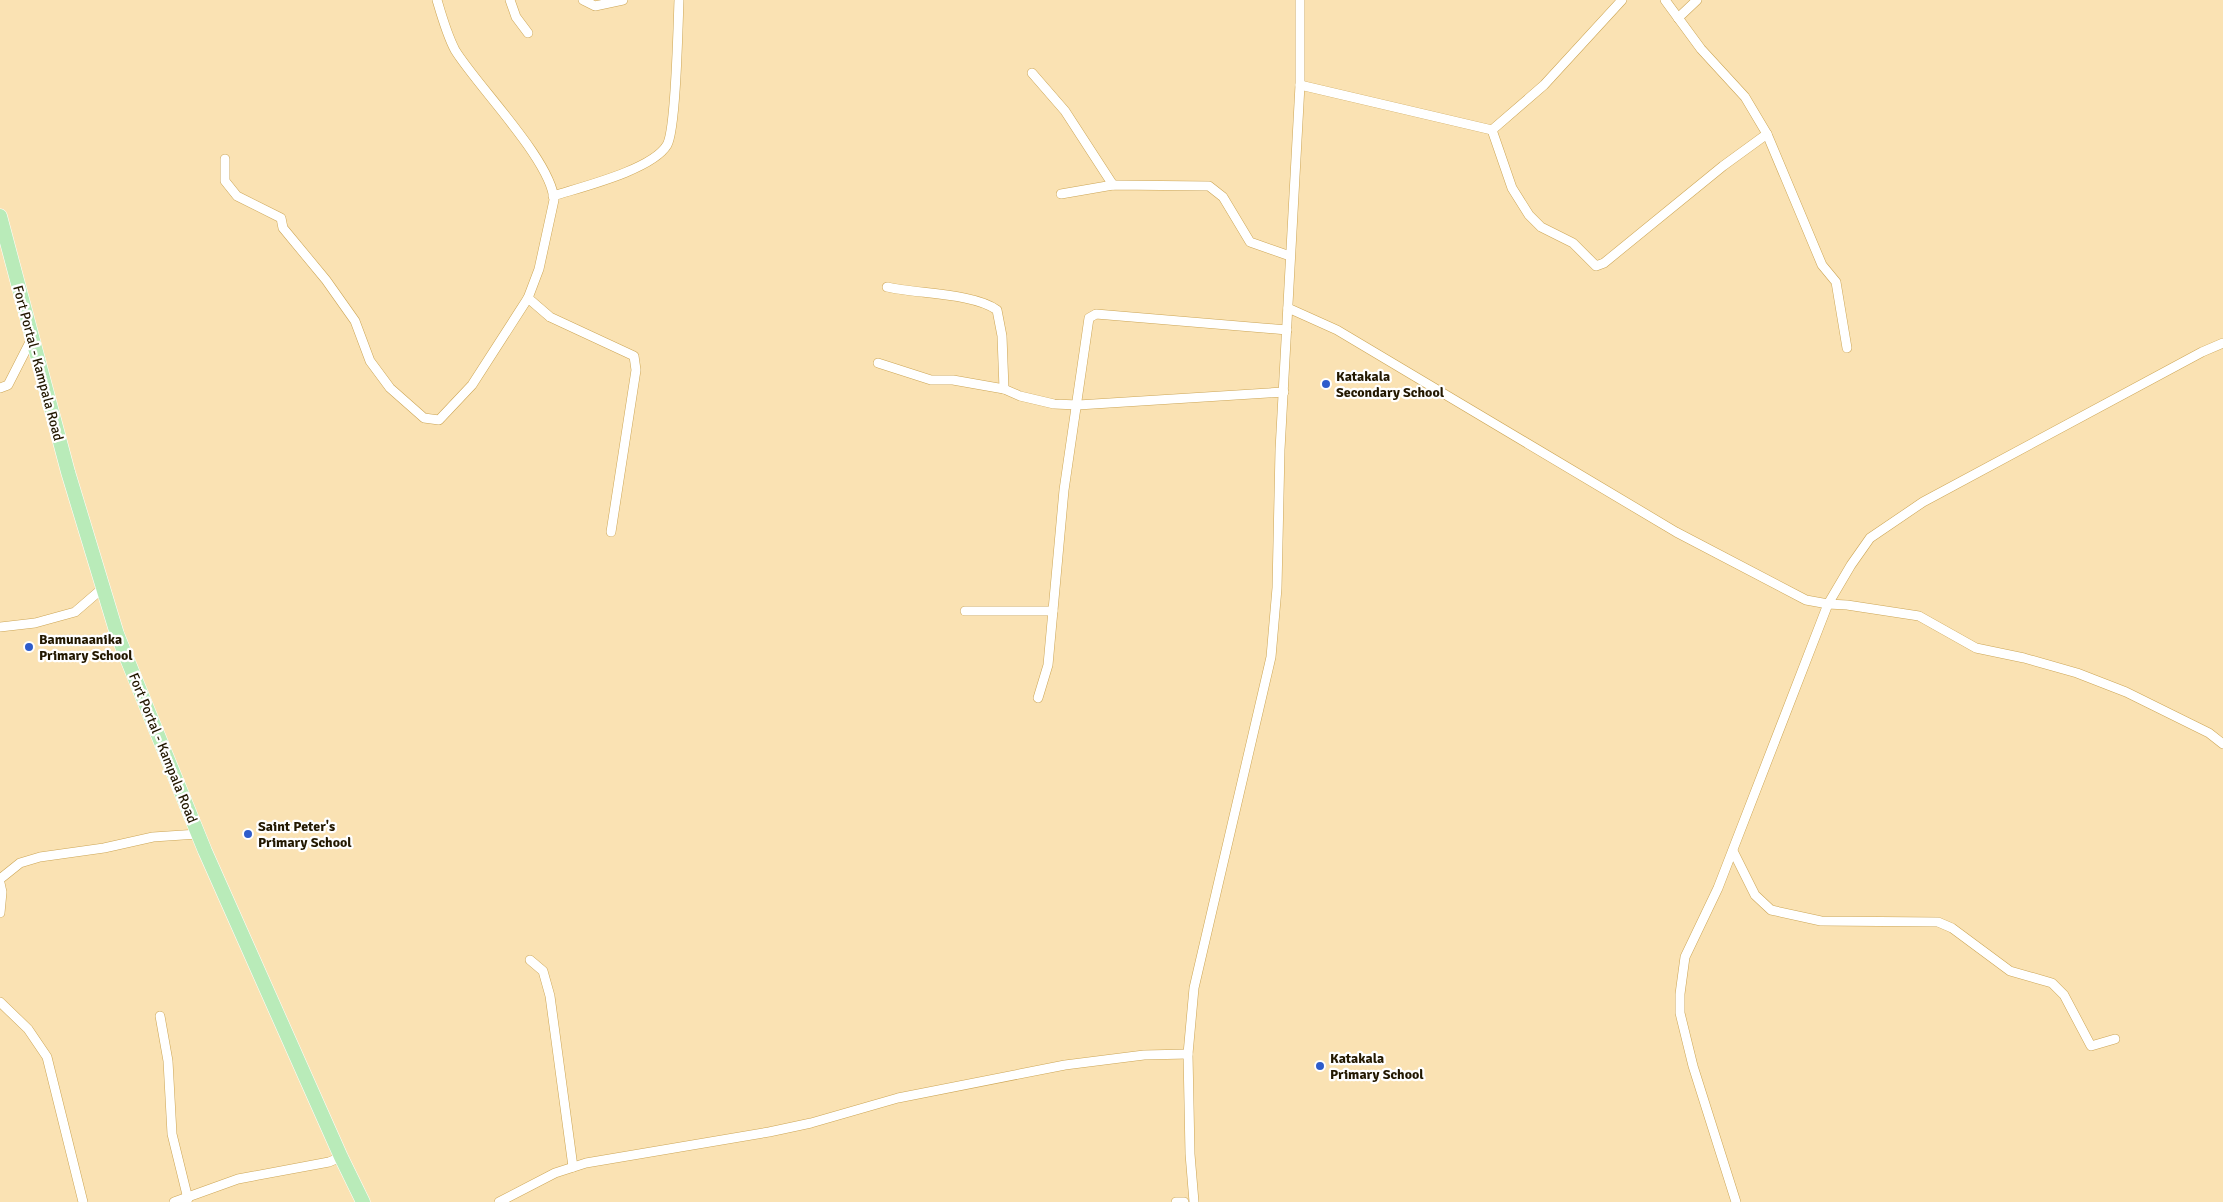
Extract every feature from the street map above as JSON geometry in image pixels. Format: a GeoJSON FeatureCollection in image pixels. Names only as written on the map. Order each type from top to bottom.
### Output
{"type":"FeatureCollection","features":[{"type":"Feature","properties":{"kind":"main road","name":"Fort Portal - Kampala Road"},"geometry":{"type":"LineString","coordinates":[[0,216],[31,340],[68,472],[104,587],[116,634],[198,834],[341,1158],[363,1202]]}},
{"type":"Feature","properties":{"kind":"street"},"geometry":{"type":"LineString","coordinates":[[510,0],[516,17],[528,33]]}},
{"type":"Feature","properties":{"kind":"street"},"geometry":{"type":"LineString","coordinates":[[583,0],[594,6],[622,0]]}},
{"type":"Feature","properties":{"kind":"street"},"geometry":{"type":"LineString","coordinates":[[553,196],[649,162],[667,144],[672,118],[679,0]]}},
{"type":"Feature","properties":{"kind":"street"},"geometry":{"type":"LineString","coordinates":[[1194,1202],[1190,1154],[1188,1054],[1194,988],[1271,657],[1277,588],[1280,450],[1300,85],[1300,0]]}},
{"type":"Feature","properties":{"kind":"street"},"geometry":{"type":"LineString","coordinates":[[1492,130],[1544,85],[1622,0]]}},
{"type":"Feature","properties":{"kind":"street"},"geometry":{"type":"LineString","coordinates":[[1665,0],[1701,49],[1745,97],[1767,134],[1822,266],[1836,282],[1847,348]]}},
{"type":"Feature","properties":{"kind":"street"},"geometry":{"type":"LineString","coordinates":[[1678,18],[1697,0]]}},
{"type":"Feature","properties":{"kind":"street"},"geometry":{"type":"LineString","coordinates":[[225,159],[225,181],[237,196],[280,218],[283,228],[326,280],[355,321],[370,361],[390,388],[424,418],[439,420],[472,385],[528,298],[539,269],[553,196],[532,152],[456,50],[441,1]]}},
{"type":"Feature","properties":{"kind":"street"},"geometry":{"type":"LineString","coordinates":[[1032,72],[1065,111],[1113,185]]}},
{"type":"Feature","properties":{"kind":"street"},"geometry":{"type":"LineString","coordinates":[[1300,85],[1492,130]]}},
{"type":"Feature","properties":{"kind":"street"},"geometry":{"type":"LineString","coordinates":[[1492,130],[1512,188],[1529,215],[1541,227],[1574,244],[1596,266],[1604,263],[1723,166],[1767,134]]}},
{"type":"Feature","properties":{"kind":"street"},"geometry":{"type":"LineString","coordinates":[[1061,194],[1113,185],[1209,186],[1223,197],[1250,242],[1290,256]]}},
{"type":"Feature","properties":{"kind":"street"},"geometry":{"type":"LineString","coordinates":[[887,287],[912,293],[986,302],[997,310],[1002,336],[1004,389]]}},
{"type":"Feature","properties":{"kind":"street"},"geometry":{"type":"LineString","coordinates":[[528,298],[550,317],[634,356],[636,370],[611,532]]}},
{"type":"Feature","properties":{"kind":"street"},"geometry":{"type":"LineString","coordinates":[[1288,308],[1337,330],[1676,532],[1806,600],[1919,616],[1976,648],[2033,660],[2126,692],[2209,733],[2223,744]]}},
{"type":"Feature","properties":{"kind":"street"},"geometry":{"type":"LineString","coordinates":[[1038,698],[1048,665],[1064,490],[1078,405],[1089,318],[1092,315],[1287,330]]}},
{"type":"Feature","properties":{"kind":"street"},"geometry":{"type":"LineString","coordinates":[[0,388],[8,385],[31,340]]}},
{"type":"Feature","properties":{"kind":"street"},"geometry":{"type":"LineString","coordinates":[[1736,1202],[1693,1066],[1680,1013],[1686,957],[1733,851],[1828,604],[1851,565],[1870,538],[1923,502],[2202,352],[2223,343]]}},
{"type":"Feature","properties":{"kind":"street"},"geometry":{"type":"LineString","coordinates":[[878,363],[932,380],[953,380],[1004,389],[1020,396],[1054,404],[1078,405],[1284,392]]}},
{"type":"Feature","properties":{"kind":"street"},"geometry":{"type":"LineString","coordinates":[[0,627],[35,623],[76,612],[104,587]]}},
{"type":"Feature","properties":{"kind":"street"},"geometry":{"type":"LineString","coordinates":[[965,611],[1053,611]]}},
{"type":"Feature","properties":{"kind":"street"},"geometry":{"type":"LineString","coordinates":[[0,879],[20,862],[40,857],[153,837],[198,834]]}},
{"type":"Feature","properties":{"kind":"street"},"geometry":{"type":"LineString","coordinates":[[1733,851],[1755,894],[1771,910],[1821,921],[1938,922],[1952,928],[2010,971],[2052,983],[2064,995],[2091,1046],[2115,1039]]}},
{"type":"Feature","properties":{"kind":"street"},"geometry":{"type":"LineString","coordinates":[[0,883],[0,913]]}},
{"type":"Feature","properties":{"kind":"street"},"geometry":{"type":"LineString","coordinates":[[530,960],[543,971],[550,996],[573,1167]]}},
{"type":"Feature","properties":{"kind":"street"},"geometry":{"type":"LineString","coordinates":[[0,1002],[28,1028],[47,1057],[83,1202]]}},
{"type":"Feature","properties":{"kind":"street"},"geometry":{"type":"LineString","coordinates":[[160,1016],[168,1061],[172,1134],[188,1198]]}},
{"type":"Feature","properties":{"kind":"street"},"geometry":{"type":"LineString","coordinates":[[499,1202],[555,1173],[573,1167],[648,1151],[769,1132],[811,1123],[898,1098],[1065,1065],[1144,1055],[1188,1054]]}},
{"type":"Feature","properties":{"kind":"street"},"geometry":{"type":"LineString","coordinates":[[174,1202],[238,1179],[329,1162],[341,1158]]}},
{"type":"Feature","properties":{"kind":"street"},"geometry":{"type":"LineString","coordinates":[[1176,1202],[1184,1202]]}},
{"type":"Feature","properties":{"kind":"place","name":"Katakala Secondary School"},"geometry":{"type":"Point","coordinates":[1326,384]}},
{"type":"Feature","properties":{"kind":"place","name":"Bamunaanika Primary School"},"geometry":{"type":"Point","coordinates":[29,647]}},
{"type":"Feature","properties":{"kind":"place","name":"Saint Peter's Primary School"},"geometry":{"type":"Point","coordinates":[248,834]}},
{"type":"Feature","properties":{"kind":"place","name":"Katakala Primary School"},"geometry":{"type":"Point","coordinates":[1320,1066]}}]}
